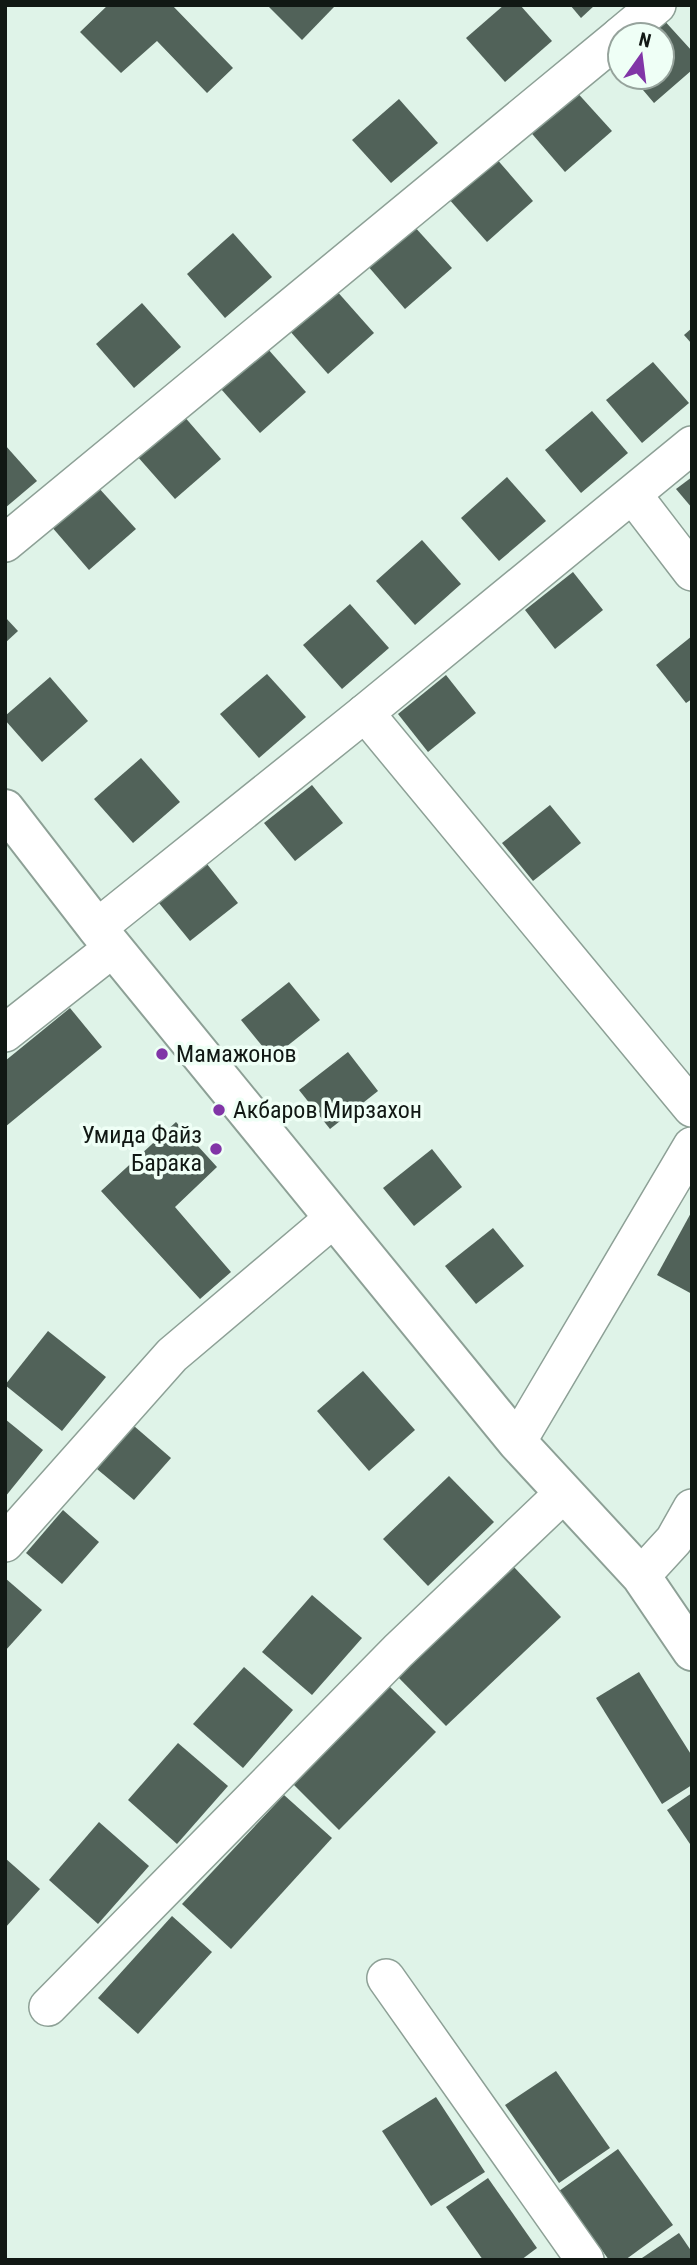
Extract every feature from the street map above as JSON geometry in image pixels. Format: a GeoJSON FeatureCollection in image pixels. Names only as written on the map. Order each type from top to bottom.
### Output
{"type":"FeatureCollection","features":[{"type":"Feature","properties":{"kind":"street"},"geometry":{"type":"LineString","coordinates":[[638,21],[657,5]]}},
{"type":"Feature","properties":{"kind":"street"},"geometry":{"type":"LineString","coordinates":[[5,543],[606,47]]}},
{"type":"Feature","properties":{"kind":"street"},"geometry":{"type":"LineString","coordinates":[[5,1033],[105,938],[365,713],[692,445]]}},
{"type":"Feature","properties":{"kind":"street"},"geometry":{"type":"LineString","coordinates":[[633,495],[692,572]]}},
{"type":"Feature","properties":{"kind":"street"},"geometry":{"type":"LineString","coordinates":[[365,713],[692,1108]]}},
{"type":"Feature","properties":{"kind":"street"},"geometry":{"type":"LineString","coordinates":[[5,809],[105,938],[517,1442],[641,1576],[692,1651]]}},
{"type":"Feature","properties":{"kind":"street"},"geometry":{"type":"LineString","coordinates":[[517,1442],[692,1146]]}},
{"type":"Feature","properties":{"kind":"street"},"geometry":{"type":"LineString","coordinates":[[5,1543],[172,1355],[334,1218]]}},
{"type":"Feature","properties":{"kind":"street"},"geometry":{"type":"LineString","coordinates":[[48,2007],[398,1650],[564,1493]]}},
{"type":"Feature","properties":{"kind":"street"},"geometry":{"type":"LineString","coordinates":[[641,1576],[674,1540],[692,1508]]}},
{"type":"Feature","properties":{"kind":"street"},"geometry":{"type":"LineString","coordinates":[[386,1978],[585,2260]]}},
{"type":"Feature","properties":{"kind":"building"},"geometry":{"type":"Polygon","coordinates":[[[108,5],[172,5],[233,68],[207,93],[157,41],[121,73],[80,32],[108,5]]]}},
{"type":"Feature","properties":{"kind":"building"},"geometry":{"type":"Polygon","coordinates":[[[267,5],[332,5],[334,7],[302,40],[267,5]]]}},
{"type":"Feature","properties":{"kind":"building"},"geometry":{"type":"Polygon","coordinates":[[[504,5],[520,5],[552,41],[505,82],[466,38],[504,5]]]}},
{"type":"Feature","properties":{"kind":"building"},"geometry":{"type":"Polygon","coordinates":[[[570,5],[595,5],[581,18],[570,5]]]}},
{"type":"Feature","properties":{"kind":"building"},"geometry":{"type":"Polygon","coordinates":[[[676,33],[692,51],[692,70],[676,84],[676,33]]]}},
{"type":"Feature","properties":{"kind":"building"},"geometry":{"type":"Polygon","coordinates":[[[573,88],[612,131],[565,172],[527,128],[573,88]]]}},
{"type":"Feature","properties":{"kind":"building"},"geometry":{"type":"Polygon","coordinates":[[[644,91],[668,91],[654,103],[644,91]]]}},
{"type":"Feature","properties":{"kind":"building"},"geometry":{"type":"Polygon","coordinates":[[[399,99],[438,143],[391,183],[352,140],[399,99]]]}},
{"type":"Feature","properties":{"kind":"building"},"geometry":{"type":"Polygon","coordinates":[[[495,157],[533,201],[487,242],[448,198],[495,157]]]}},
{"type":"Feature","properties":{"kind":"building"},"geometry":{"type":"Polygon","coordinates":[[[413,225],[452,268],[405,309],[367,265],[413,225]]]}},
{"type":"Feature","properties":{"kind":"building"},"geometry":{"type":"Polygon","coordinates":[[[233,233],[272,277],[225,318],[187,274],[233,233]]]}},
{"type":"Feature","properties":{"kind":"building"},"geometry":{"type":"Polygon","coordinates":[[[335,289],[374,333],[328,374],[289,330],[335,289]]]}},
{"type":"Feature","properties":{"kind":"building"},"geometry":{"type":"Polygon","coordinates":[[[142,303],[181,347],[134,388],[96,344],[142,303]]]}},
{"type":"Feature","properties":{"kind":"building"},"geometry":{"type":"Polygon","coordinates":[[[692,328],[692,344],[684,335],[692,328]]]}},
{"type":"Feature","properties":{"kind":"building"},"geometry":{"type":"Polygon","coordinates":[[[267,348],[306,392],[260,433],[221,389],[267,348]]]}},
{"type":"Feature","properties":{"kind":"building"},"geometry":{"type":"Polygon","coordinates":[[[653,362],[689,403],[642,443],[606,400],[653,362]]]}},
{"type":"Feature","properties":{"kind":"building"},"geometry":{"type":"Polygon","coordinates":[[[592,411],[628,453],[581,493],[545,450],[592,411]]]}},
{"type":"Feature","properties":{"kind":"building"},"geometry":{"type":"Polygon","coordinates":[[[183,415],[221,459],[175,499],[137,456],[183,415]]]}},
{"type":"Feature","properties":{"kind":"building"},"geometry":{"type":"Polygon","coordinates":[[[5,445],[37,481],[5,508],[5,445]]]}},
{"type":"Feature","properties":{"kind":"building"},"geometry":{"type":"Polygon","coordinates":[[[507,477],[546,521],[499,561],[461,518],[507,477]]]}},
{"type":"Feature","properties":{"kind":"building"},"geometry":{"type":"Polygon","coordinates":[[[692,477],[692,508],[676,489],[692,477]]]}},
{"type":"Feature","properties":{"kind":"building"},"geometry":{"type":"Polygon","coordinates":[[[97,486],[136,529],[89,570],[51,526],[97,486]]]}},
{"type":"Feature","properties":{"kind":"building"},"geometry":{"type":"Polygon","coordinates":[[[422,540],[461,584],[415,625],[376,581],[422,540]]]}},
{"type":"Feature","properties":{"kind":"building"},"geometry":{"type":"Polygon","coordinates":[[[573,572],[603,610],[555,649],[525,610],[573,572]]]}},
{"type":"Feature","properties":{"kind":"building"},"geometry":{"type":"Polygon","coordinates":[[[350,604],[389,648],[342,689],[303,645],[350,604]]]}},
{"type":"Feature","properties":{"kind":"building"},"geometry":{"type":"Polygon","coordinates":[[[5,617],[18,631],[5,643],[5,617]]]}},
{"type":"Feature","properties":{"kind":"building"},"geometry":{"type":"Polygon","coordinates":[[[692,636],[692,699],[686,703],[656,665],[692,636]]]}},
{"type":"Feature","properties":{"kind":"building"},"geometry":{"type":"Polygon","coordinates":[[[267,674],[306,717],[259,758],[220,714],[267,674]]]}},
{"type":"Feature","properties":{"kind":"building"},"geometry":{"type":"Polygon","coordinates":[[[446,675],[476,713],[428,752],[398,714],[446,675]]]}},
{"type":"Feature","properties":{"kind":"building"},"geometry":{"type":"Polygon","coordinates":[[[50,677],[88,721],[42,762],[5,720],[5,716],[50,677]]]}},
{"type":"Feature","properties":{"kind":"building"},"geometry":{"type":"Polygon","coordinates":[[[141,758],[180,802],[133,843],[94,799],[141,758]]]}},
{"type":"Feature","properties":{"kind":"building"},"geometry":{"type":"Polygon","coordinates":[[[312,785],[343,823],[295,861],[264,823],[312,785]]]}},
{"type":"Feature","properties":{"kind":"building"},"geometry":{"type":"Polygon","coordinates":[[[550,805],[581,843],[533,881],[502,843],[550,805]]]}},
{"type":"Feature","properties":{"kind":"building"},"geometry":{"type":"Polygon","coordinates":[[[207,864],[238,903],[190,941],[159,903],[207,864]]]}},
{"type":"Feature","properties":{"kind":"building"},"geometry":{"type":"Polygon","coordinates":[[[289,982],[320,1020],[272,1058],[241,1020],[289,982]]]}},
{"type":"Feature","properties":{"kind":"building"},"geometry":{"type":"Polygon","coordinates":[[[70,1008],[102,1047],[5,1127],[5,1061],[70,1008]]]}},
{"type":"Feature","properties":{"kind":"building"},"geometry":{"type":"Polygon","coordinates":[[[348,1052],[378,1091],[330,1129],[299,1090],[348,1052]]]}},
{"type":"Feature","properties":{"kind":"building"},"geometry":{"type":"Polygon","coordinates":[[[176,1122],[217,1167],[175,1207],[231,1272],[200,1299],[101,1191],[176,1122]]]}},
{"type":"Feature","properties":{"kind":"building"},"geometry":{"type":"Polygon","coordinates":[[[432,1149],[462,1187],[414,1226],[383,1188],[432,1149]]]}},
{"type":"Feature","properties":{"kind":"building"},"geometry":{"type":"Polygon","coordinates":[[[692,1211],[692,1294],[657,1275],[692,1211]]]}},
{"type":"Feature","properties":{"kind":"building"},"geometry":{"type":"Polygon","coordinates":[[[493,1228],[524,1266],[476,1304],[445,1266],[493,1228]]]}},
{"type":"Feature","properties":{"kind":"building"},"geometry":{"type":"Polygon","coordinates":[[[48,1331],[106,1377],[62,1431],[5,1385],[48,1331]]]}},
{"type":"Feature","properties":{"kind":"building"},"geometry":{"type":"Polygon","coordinates":[[[363,1371],[415,1430],[369,1471],[317,1411],[363,1371]]]}},
{"type":"Feature","properties":{"kind":"building"},"geometry":{"type":"Polygon","coordinates":[[[5,1419],[43,1450],[5,1497],[5,1419]]]}},
{"type":"Feature","properties":{"kind":"building"},"geometry":{"type":"Polygon","coordinates":[[[134,1426],[171,1458],[134,1500],[97,1469],[134,1426]]]}},
{"type":"Feature","properties":{"kind":"building"},"geometry":{"type":"Polygon","coordinates":[[[449,1476],[494,1522],[428,1586],[383,1539],[449,1476]]]}},
{"type":"Feature","properties":{"kind":"building"},"geometry":{"type":"Polygon","coordinates":[[[63,1510],[99,1542],[62,1584],[26,1553],[63,1510]]]}},
{"type":"Feature","properties":{"kind":"building"},"geometry":{"type":"Polygon","coordinates":[[[513,1566],[561,1617],[446,1726],[397,1676],[513,1566]]]}},
{"type":"Feature","properties":{"kind":"building"},"geometry":{"type":"Polygon","coordinates":[[[5,1578],[42,1610],[5,1651],[5,1578]]]}},
{"type":"Feature","properties":{"kind":"building"},"geometry":{"type":"Polygon","coordinates":[[[312,1595],[362,1638],[312,1695],[262,1652],[312,1595]]]}},
{"type":"Feature","properties":{"kind":"building"},"geometry":{"type":"Polygon","coordinates":[[[244,1667],[293,1710],[243,1768],[193,1724],[244,1667]]]}},
{"type":"Feature","properties":{"kind":"building"},"geometry":{"type":"Polygon","coordinates":[[[639,1672],[692,1756],[692,1785],[662,1804],[596,1698],[639,1672]]]}},
{"type":"Feature","properties":{"kind":"building"},"geometry":{"type":"Polygon","coordinates":[[[387,1684],[436,1732],[339,1830],[290,1781],[387,1684]]]}},
{"type":"Feature","properties":{"kind":"building"},"geometry":{"type":"Polygon","coordinates":[[[178,1743],[228,1786],[177,1844],[128,1800],[178,1743]]]}},
{"type":"Feature","properties":{"kind":"building"},"geometry":{"type":"Polygon","coordinates":[[[692,1793],[692,1847],[667,1810],[692,1793]]]}},
{"type":"Feature","properties":{"kind":"building"},"geometry":{"type":"Polygon","coordinates":[[[284,1795],[332,1838],[231,1949],[182,1904],[284,1795]]]}},
{"type":"Feature","properties":{"kind":"building"},"geometry":{"type":"Polygon","coordinates":[[[99,1822],[149,1866],[98,1924],[49,1880],[99,1822]]]}},
{"type":"Feature","properties":{"kind":"building"},"geometry":{"type":"Polygon","coordinates":[[[5,1858],[40,1889],[5,1928],[5,1858]]]}},
{"type":"Feature","properties":{"kind":"building"},"geometry":{"type":"Polygon","coordinates":[[[172,1916],[212,1952],[138,2034],[98,1998],[172,1916]]]}},
{"type":"Feature","properties":{"kind":"building"},"geometry":{"type":"Polygon","coordinates":[[[556,2071],[610,2148],[559,2183],[505,2105],[556,2071]]]}},
{"type":"Feature","properties":{"kind":"building"},"geometry":{"type":"Polygon","coordinates":[[[436,2097],[485,2172],[431,2206],[382,2131],[436,2097]]]}},
{"type":"Feature","properties":{"kind":"building"},"geometry":{"type":"Polygon","coordinates":[[[618,2149],[673,2225],[625,2260],[609,2260],[559,2191],[618,2149]]]}},
{"type":"Feature","properties":{"kind":"building"},"geometry":{"type":"Polygon","coordinates":[[[488,2178],[537,2248],[521,2260],[483,2260],[446,2207],[488,2178]]]}},
{"type":"Feature","properties":{"kind":"building"},"geometry":{"type":"Polygon","coordinates":[[[679,2233],[692,2252],[692,2260],[639,2260],[679,2233]]]}},
{"type":"Feature","properties":{"kind":"place","name":"Мамажонов"},"geometry":{"type":"Point","coordinates":[162,1054]}},
{"type":"Feature","properties":{"kind":"place","name":"Акбаров Мирзахон"},"geometry":{"type":"Point","coordinates":[219,1110]}},
{"type":"Feature","properties":{"kind":"place","name":"Умида Файз Барака"},"geometry":{"type":"Point","coordinates":[216,1149]}}]}
